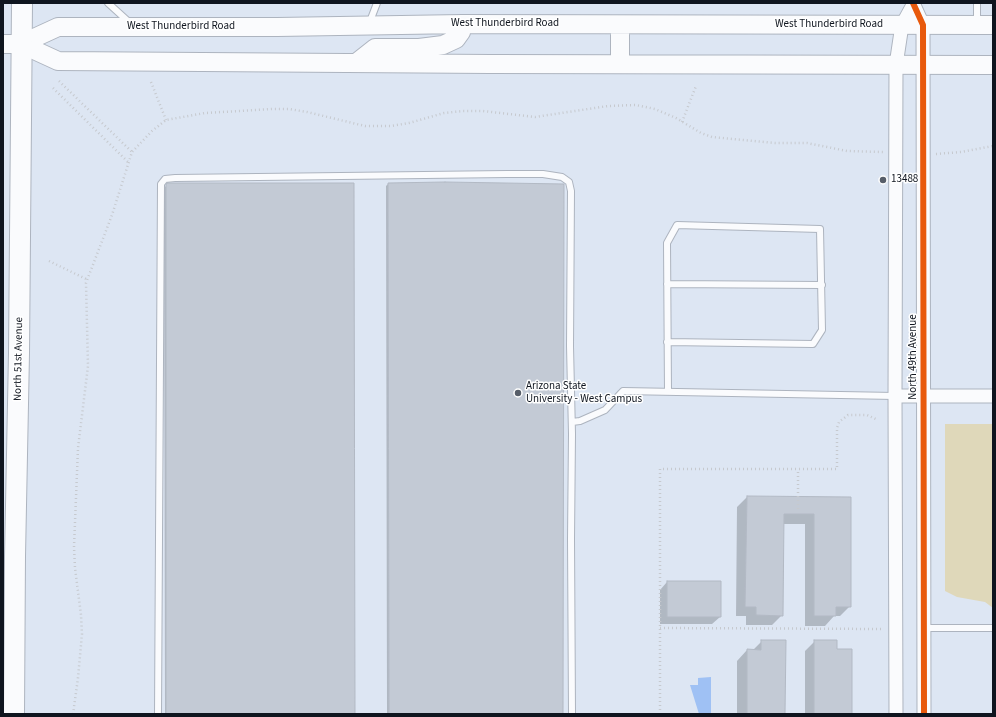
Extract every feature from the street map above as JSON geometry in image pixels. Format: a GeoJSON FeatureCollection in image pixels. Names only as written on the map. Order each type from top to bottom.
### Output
{"type":"FeatureCollection","features":[{"type":"Feature","properties":{"kind":"main road","name":"North 51st Avenue"},"geometry":{"type":"LineString","coordinates":[[14,714],[19,353],[12,44],[22,3]]}},
{"type":"Feature","properties":{"kind":"main road","name":"West Thunderbird Road"},"geometry":{"type":"LineString","coordinates":[[12,44],[58,27],[277,27],[463,24],[985,25]]}},
{"type":"Feature","properties":{"kind":"main road"},"geometry":{"type":"LineString","coordinates":[[356,63],[375,48],[419,48],[443,45],[456,39],[461,32],[463,24]]}},
{"type":"Feature","properties":{"kind":"main road"},"geometry":{"type":"LineString","coordinates":[[620,25],[620,64]]}},
{"type":"Feature","properties":{"kind":"main road"},"geometry":{"type":"LineString","coordinates":[[12,44],[58,61],[993,65]]}},
{"type":"Feature","properties":{"kind":"street","name":"North 49th Avenue"},"geometry":{"type":"LineString","coordinates":[[896,714],[896,65],[902,25],[913,4]]}},
{"type":"Feature","properties":{"kind":"street","name":"North 49th Avenue"},"geometry":{"type":"LineString","coordinates":[[913,4],[923,25],[924,714]]}},
{"type":"Feature","properties":{"kind":"street"},"geometry":{"type":"LineString","coordinates":[[895,396],[993,396]]}},
{"type":"Feature","properties":{"kind":"lane"},"geometry":{"type":"LineString","coordinates":[[108,3],[134,27]]}},
{"type":"Feature","properties":{"kind":"lane"},"geometry":{"type":"LineString","coordinates":[[369,26],[377,3]]}},
{"type":"Feature","properties":{"kind":"lane"},"geometry":{"type":"LineString","coordinates":[[978,3],[985,25]]}},
{"type":"Feature","properties":{"kind":"lane"},"geometry":{"type":"LineString","coordinates":[[158,714],[161,184],[165,179],[175,178],[499,174],[543,174],[562,177],[569,182],[572,422],[572,714]]}},
{"type":"Feature","properties":{"kind":"lane"},"geometry":{"type":"LineString","coordinates":[[668,342],[813,344],[822,330],[820,228],[677,224],[667,243],[668,392]]}},
{"type":"Feature","properties":{"kind":"lane"},"geometry":{"type":"LineString","coordinates":[[667,284],[822,285]]}},
{"type":"Feature","properties":{"kind":"lane"},"geometry":{"type":"LineString","coordinates":[[572,422],[580,421],[605,410],[623,391],[895,396]]}},
{"type":"Feature","properties":{"kind":"lane"},"geometry":{"type":"LineString","coordinates":[[924,628],[993,628]]}},
{"type":"Feature","properties":{"kind":"path"},"geometry":{"type":"LineString","coordinates":[[59,80],[132,152]]}},
{"type":"Feature","properties":{"kind":"path"},"geometry":{"type":"LineString","coordinates":[[151,82],[166,120]]}},
{"type":"Feature","properties":{"kind":"path"},"geometry":{"type":"LineString","coordinates":[[682,122],[696,86]]}},
{"type":"Feature","properties":{"kind":"path"},"geometry":{"type":"LineString","coordinates":[[53,88],[129,163]]}},
{"type":"Feature","properties":{"kind":"path"},"geometry":{"type":"LineString","coordinates":[[73,714],[80,663],[82,634],[74,547],[78,448],[88,366],[85,302],[86,280],[112,215],[132,152],[152,131],[166,120],[205,113],[289,109],[365,126],[385,126],[409,123],[444,113],[463,111],[483,111],[535,117],[608,106],[636,105],[655,109],[701,133],[712,137],[775,143],[807,143],[847,151],[883,152]]}},
{"type":"Feature","properties":{"kind":"path"},"geometry":{"type":"LineString","coordinates":[[932,154],[961,152],[993,146]]}},
{"type":"Feature","properties":{"kind":"path"},"geometry":{"type":"LineString","coordinates":[[49,261],[86,280]]}},
{"type":"Feature","properties":{"kind":"path"},"geometry":{"type":"LineString","coordinates":[[660,714],[660,469],[837,469],[839,422],[848,415],[867,415],[878,420]]}},
{"type":"Feature","properties":{"kind":"path"},"geometry":{"type":"LineString","coordinates":[[798,470],[798,509]]}},
{"type":"Feature","properties":{"kind":"path"},"geometry":{"type":"LineString","coordinates":[[660,628],[875,629]]}},
{"type":"Feature","properties":{"kind":"shaded area"},"geometry":{"type":"Polygon","coordinates":[[[945,424],[993,424],[993,608],[985,602],[957,597],[945,591],[945,424]]]}},
{"type":"Feature","properties":{"kind":"water"},"geometry":{"type":"Polygon","coordinates":[[[711,677],[711,714],[699,714],[690,685],[698,685],[698,678],[711,677]]]}},
{"type":"Feature","properties":{"kind":"building"},"geometry":{"type":"Polygon","coordinates":[[[445,182],[564,184],[563,714],[389,714],[388,183],[445,182]]]}},
{"type":"Feature","properties":{"kind":"building"},"geometry":{"type":"Polygon","coordinates":[[[167,183],[354,183],[355,714],[166,714],[167,183]]]}},
{"type":"Feature","properties":{"kind":"building"},"geometry":{"type":"Polygon","coordinates":[[[747,496],[851,497],[851,607],[836,607],[836,616],[814,616],[814,514],[784,514],[783,616],[756,615],[756,607],[745,607],[747,496]]]}},
{"type":"Feature","properties":{"kind":"building"},"geometry":{"type":"Polygon","coordinates":[[[667,581],[721,581],[721,617],[667,617],[667,581]]]}},
{"type":"Feature","properties":{"kind":"building"},"geometry":{"type":"Polygon","coordinates":[[[761,640],[786,640],[785,714],[747,714],[747,649],[761,650],[761,640]]]}},
{"type":"Feature","properties":{"kind":"building"},"geometry":{"type":"Polygon","coordinates":[[[814,640],[837,640],[837,649],[852,649],[852,714],[814,714],[814,640]]]}},
{"type":"Feature","properties":{"kind":"cycle path"},"geometry":{"type":"LineString","coordinates":[[913,3],[923,25],[924,714]]}},
{"type":"Feature","properties":{"kind":"place","name":"13488"},"geometry":{"type":"Point","coordinates":[883,180]}},
{"type":"Feature","properties":{"kind":"place","name":"Arizona State University - West Campus"},"geometry":{"type":"Point","coordinates":[518,393]}}]}
